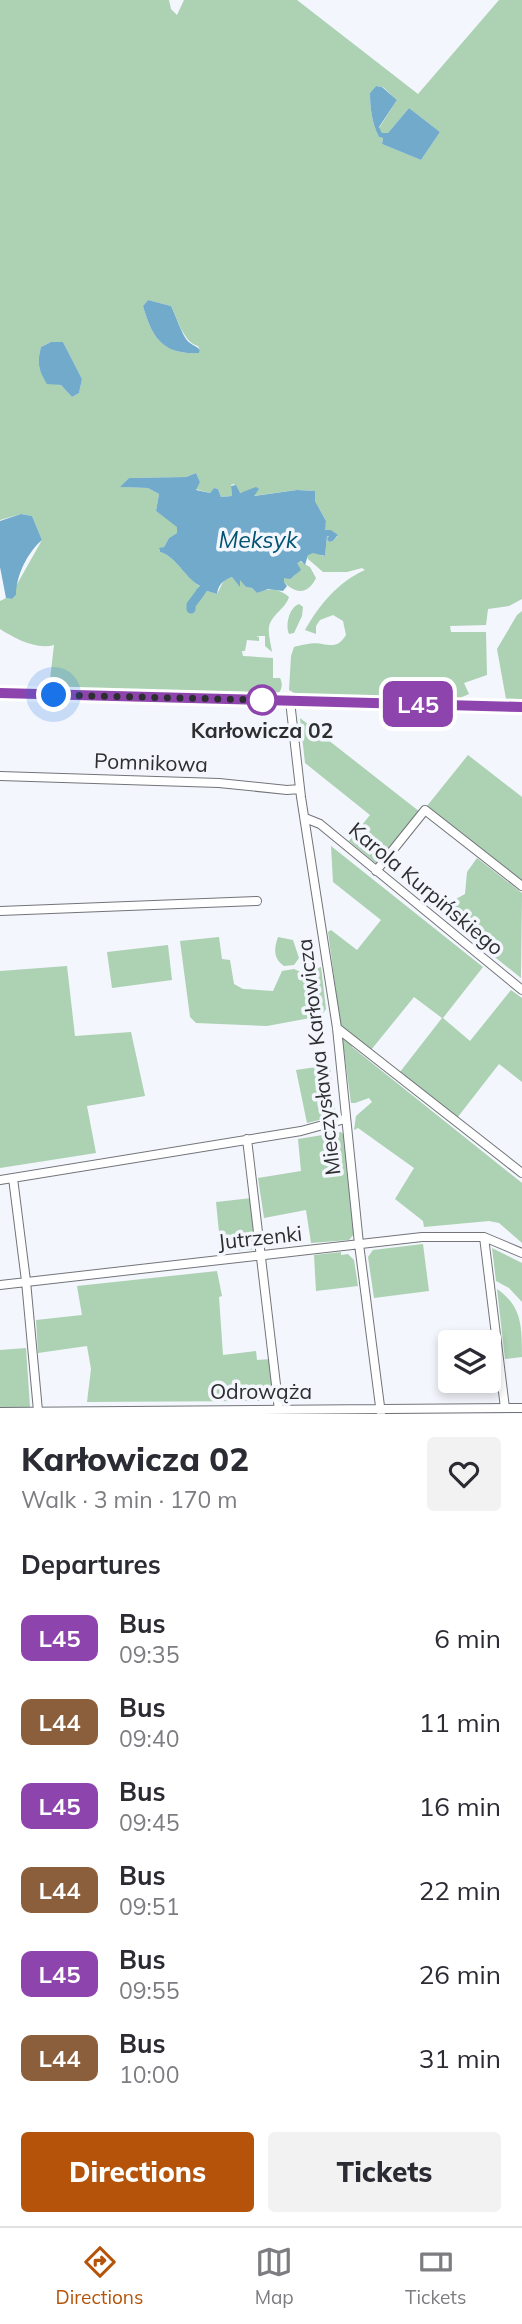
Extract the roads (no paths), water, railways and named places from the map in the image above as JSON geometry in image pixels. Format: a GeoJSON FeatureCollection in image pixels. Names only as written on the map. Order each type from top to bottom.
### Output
{"type":"FeatureCollection","features":[{"type":"Feature","properties":{"kind":"street"},"geometry":{"type":"LineString","coordinates":[[0,693],[521,708]]}},
{"type":"Feature","properties":{"kind":"street","name":"Mieczysława Karłowicza"},"geometry":{"type":"LineString","coordinates":[[290,701],[304,818],[337,1028],[359,1244],[381,1411]]}},
{"type":"Feature","properties":{"kind":"street","name":"Pomnikowa"},"geometry":{"type":"LineString","coordinates":[[0,776],[219,783],[300,789]]}},
{"type":"Feature","properties":{"kind":"street"},"geometry":{"type":"LineString","coordinates":[[376,871],[425,810],[522,886]]}},
{"type":"Feature","properties":{"kind":"street","name":"Karola Kurpińskiego"},"geometry":{"type":"LineString","coordinates":[[304,818],[320,824],[522,990]]}},
{"type":"Feature","properties":{"kind":"street"},"geometry":{"type":"LineString","coordinates":[[0,911],[257,901]]}},
{"type":"Feature","properties":{"kind":"street"},"geometry":{"type":"LineString","coordinates":[[337,1028],[521,1171]]}},
{"type":"Feature","properties":{"kind":"street"},"geometry":{"type":"LineString","coordinates":[[0,1180],[301,1131],[345,1119]]}},
{"type":"Feature","properties":{"kind":"street"},"geometry":{"type":"LineString","coordinates":[[247,1139],[279,1410]]}},
{"type":"Feature","properties":{"kind":"street"},"geometry":{"type":"LineString","coordinates":[[13,1178],[38,1412]]}},
{"type":"Feature","properties":{"kind":"street","name":"Jutrzenki"},"geometry":{"type":"LineString","coordinates":[[0,1285],[422,1237],[484,1237],[522,1253]]}},
{"type":"Feature","properties":{"kind":"street"},"geometry":{"type":"LineString","coordinates":[[484,1237],[505,1408]]}},
{"type":"Feature","properties":{"kind":"street","name":"Odrowąża"},"geometry":{"type":"LineString","coordinates":[[0,1412],[522,1408]]}},
{"type":"Feature","properties":{"kind":"water"},"geometry":{"type":"Polygon","coordinates":[[[376,86],[382,87],[397,100],[379,127],[382,133],[388,133],[409,108],[440,132],[421,160],[382,144],[383,138],[379,137],[371,110],[370,93],[376,86]]]}},
{"type":"Feature","properties":{"kind":"water"},"geometry":{"type":"Polygon","coordinates":[[[148,300],[171,306],[184,336],[200,350],[199,353],[176,351],[160,342],[150,327],[143,306],[148,300]]]}},
{"type":"Feature","properties":{"kind":"water"},"geometry":{"type":"Polygon","coordinates":[[[51,342],[63,342],[82,379],[79,393],[72,397],[61,385],[47,384],[40,370],[41,347],[51,342]]]}},
{"type":"Feature","properties":{"kind":"water","name":"Meksyk"},"geometry":{"type":"Polygon","coordinates":[[[196,473],[200,482],[196,490],[210,493],[214,488],[218,489],[221,497],[232,496],[231,486],[236,485],[240,493],[256,487],[259,489],[254,496],[297,490],[315,491],[315,501],[326,521],[325,530],[331,530],[338,535],[329,542],[327,536],[325,556],[313,553],[308,555],[305,565],[301,561],[297,563],[301,570],[290,579],[284,578],[287,586],[283,591],[268,589],[257,593],[240,580],[240,587],[232,577],[222,583],[217,594],[207,591],[203,596],[196,590],[200,586],[171,558],[160,552],[159,548],[164,547],[169,538],[177,533],[177,527],[156,511],[159,494],[148,488],[120,487],[129,478],[186,477],[196,473]]]}},
{"type":"Feature","properties":{"kind":"water"},"geometry":{"type":"Polygon","coordinates":[[[21,514],[32,516],[42,540],[23,565],[16,595],[12,599],[6,598],[0,567],[0,521],[21,514]]]}},
{"type":"Feature","properties":{"kind":"waterway"},"geometry":{"type":"LineString","coordinates":[[191,609],[200,593]]}},
{"type":"Feature","properties":{"kind":"place","name":"Karłowicza 02"},"geometry":{"type":"Point","coordinates":[262,700]}}]}
